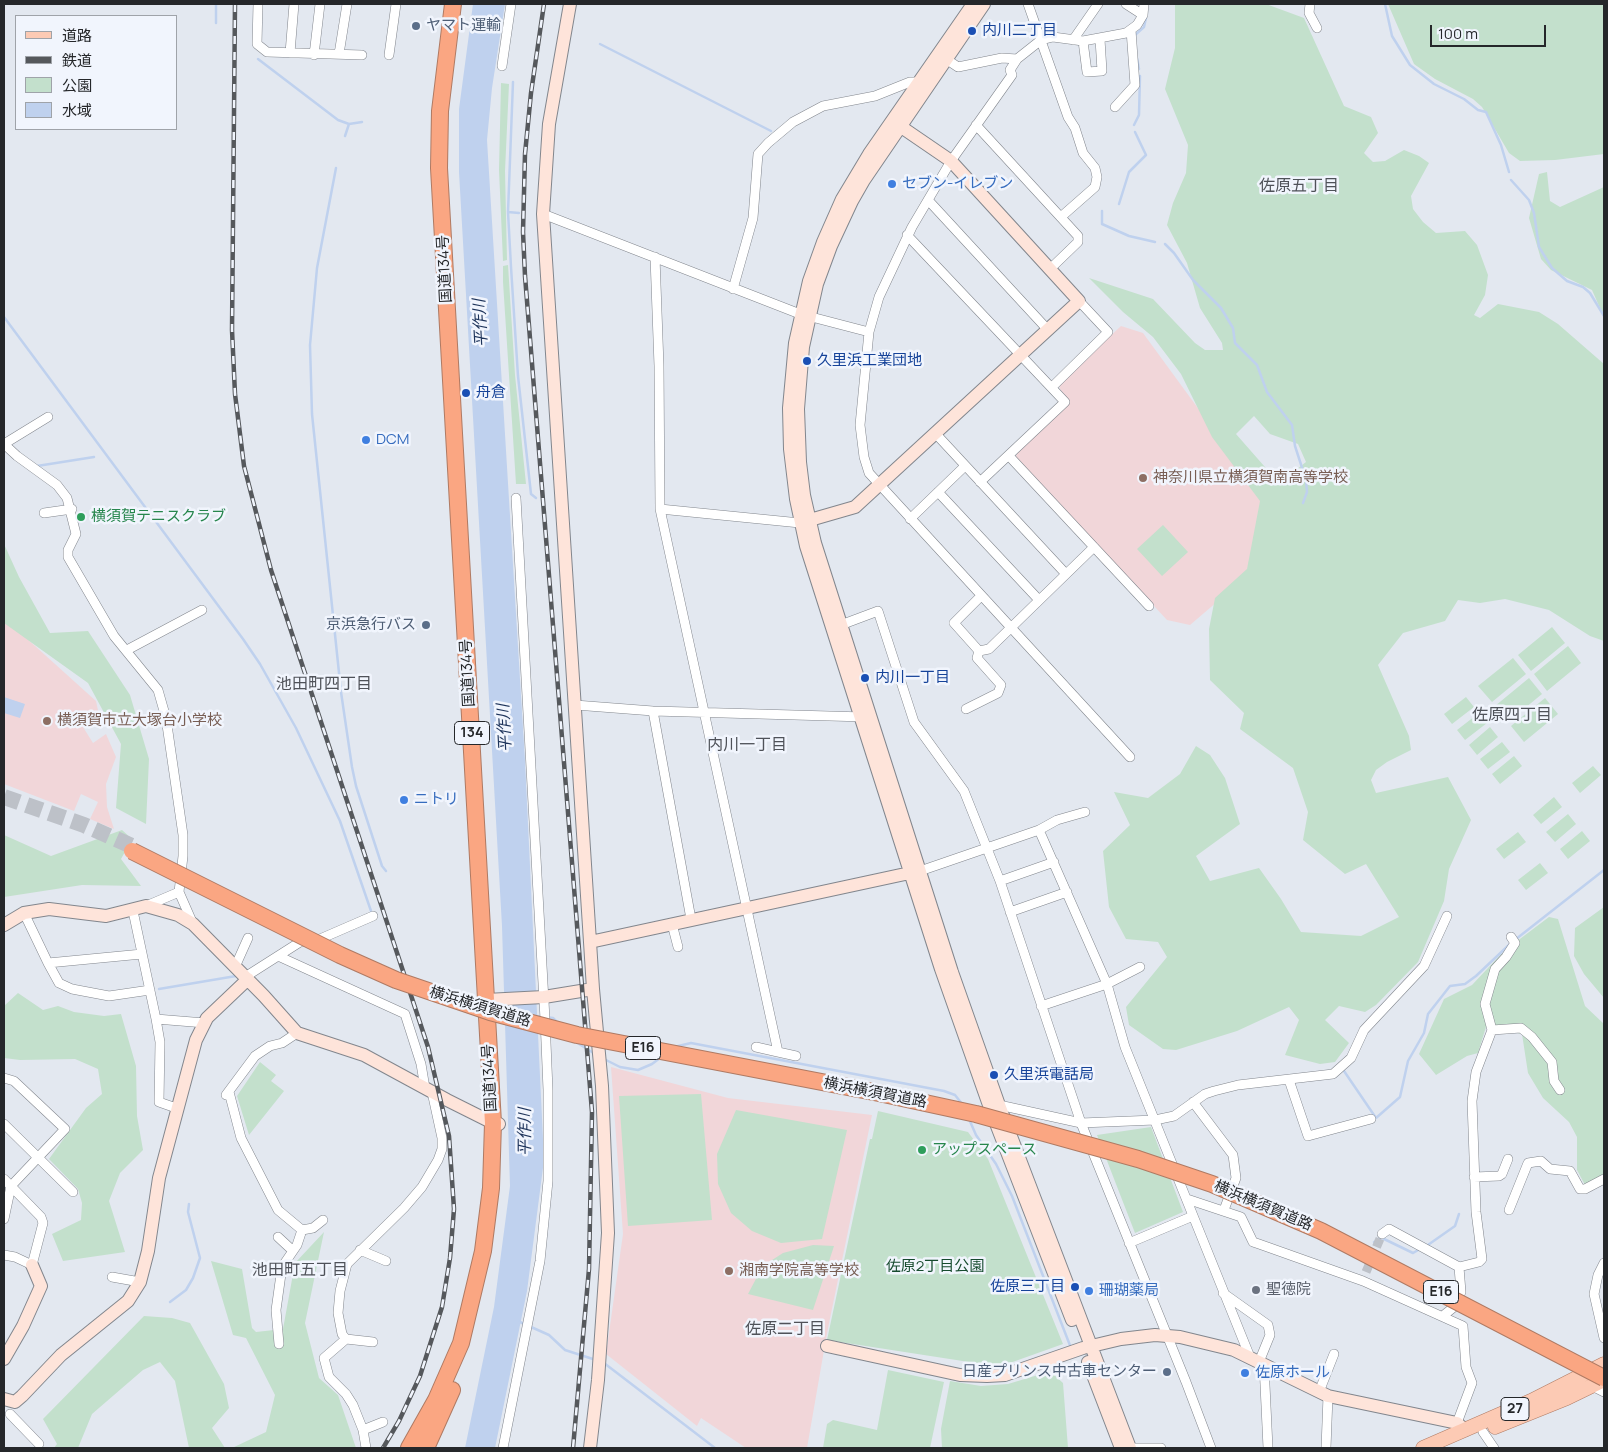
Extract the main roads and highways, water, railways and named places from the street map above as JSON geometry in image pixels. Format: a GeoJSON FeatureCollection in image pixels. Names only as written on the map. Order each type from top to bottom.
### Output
{"type":"FeatureCollection","features":[{"type":"Feature","properties":{"kind":"highway","name":"国道134号"},"geometry":{"type":"LineString","coordinates":[[453,4],[440,111],[439,168],[494,999]]}},
{"type":"Feature","properties":{"kind":"highway","name":"国道134号"},"geometry":{"type":"LineString","coordinates":[[428,1444],[469,1345],[492,1253],[500,1189],[494,999],[448,169],[452,94],[463,4]]}},
{"type":"Feature","properties":{"kind":"highway","name":"横浜横須賀道路"},"geometry":{"type":"LineString","coordinates":[[1601,1384],[1322,1231],[1204,1181],[1138,1159],[968,1112],[577,1035],[490,1012],[410,985],[340,955],[133,849],[361,959],[438,990],[497,1008],[586,1031],[943,1101],[1080,1136],[1180,1167],[1262,1199],[1359,1244],[1604,1372]]}},
{"type":"Feature","properties":{"kind":"highway","name":"国道134号"},"geometry":{"type":"LineString","coordinates":[[409,1448],[436,1400],[461,1343],[473,1299],[484,1251],[497,1123]]}},
{"type":"Feature","properties":{"kind":"main road","name":"27"},"geometry":{"type":"LineString","coordinates":[[1423,1448],[1461,1427],[1531,1401],[1604,1364]]}},
{"type":"Feature","properties":{"kind":"main road","name":"27"},"geometry":{"type":"LineString","coordinates":[[1445,1448],[1601,1384]]}},
{"type":"Feature","properties":{"kind":"water","name":"平作川"},"geometry":{"type":"Polygon","coordinates":[[[473,4],[505,4],[492,88],[487,140],[525,761],[544,1160],[527,1291],[495,1448],[465,1448],[494,1307],[510,1186],[502,926],[459,172],[459,109],[473,4]]]}},
{"type":"Feature","properties":{"kind":"water"},"geometry":{"type":"Polygon","coordinates":[[[4,697],[25,704],[20,718],[4,713],[4,697]]]}},
{"type":"Feature","properties":{"kind":"waterway"},"geometry":{"type":"LineString","coordinates":[[216,4],[216,23]]}},
{"type":"Feature","properties":{"kind":"waterway"},"geometry":{"type":"LineString","coordinates":[[1385,4],[1392,36],[1410,65],[1434,84],[1464,99],[1478,110],[1486,112],[1501,145],[1509,172]]}},
{"type":"Feature","properties":{"kind":"waterway"},"geometry":{"type":"LineString","coordinates":[[1135,35],[1144,27],[1146,18]]}},
{"type":"Feature","properties":{"kind":"waterway"},"geometry":{"type":"LineString","coordinates":[[600,44],[771,131]]}},
{"type":"Feature","properties":{"kind":"waterway"},"geometry":{"type":"LineString","coordinates":[[1137,58],[1139,69]]}},
{"type":"Feature","properties":{"kind":"waterway"},"geometry":{"type":"LineString","coordinates":[[258,59],[338,120],[349,124],[362,122]]}},
{"type":"Feature","properties":{"kind":"waterway"},"geometry":{"type":"LineString","coordinates":[[1134,125],[1139,115],[1140,76]]}},
{"type":"Feature","properties":{"kind":"waterway"},"geometry":{"type":"LineString","coordinates":[[513,82],[508,212],[511,267],[518,376],[531,494],[536,498]]}},
{"type":"Feature","properties":{"kind":"waterway"},"geometry":{"type":"LineString","coordinates":[[345,136],[349,124]]}},
{"type":"Feature","properties":{"kind":"waterway"},"geometry":{"type":"LineString","coordinates":[[1119,204],[1129,172],[1146,155],[1135,132]]}},
{"type":"Feature","properties":{"kind":"waterway"},"geometry":{"type":"LineString","coordinates":[[336,168],[317,268],[310,345],[312,414],[341,692],[352,767],[356,786],[382,866],[386,871]]}},
{"type":"Feature","properties":{"kind":"waterway"},"geometry":{"type":"LineString","coordinates":[[1511,180],[1529,200],[1534,213],[1539,247],[1552,268],[1567,281],[1583,287],[1590,293],[1604,316]]}},
{"type":"Feature","properties":{"kind":"waterway"},"geometry":{"type":"LineString","coordinates":[[1102,211],[1102,224],[1129,236],[1155,242]]}},
{"type":"Feature","properties":{"kind":"waterway"},"geometry":{"type":"LineString","coordinates":[[508,212],[519,213]]}},
{"type":"Feature","properties":{"kind":"waterway"},"geometry":{"type":"LineString","coordinates":[[1165,244],[1174,253],[1193,280],[1221,308],[1233,328],[1235,343],[1257,365],[1267,392],[1292,425],[1295,446],[1306,480],[1307,492],[1303,503]]}},
{"type":"Feature","properties":{"kind":"waterway"},"geometry":{"type":"LineString","coordinates":[[4,317],[260,664],[296,728],[340,821],[371,911]]}},
{"type":"Feature","properties":{"kind":"waterway"},"geometry":{"type":"LineString","coordinates":[[37,466],[94,457]]}},
{"type":"Feature","properties":{"kind":"waterway"},"geometry":{"type":"LineString","coordinates":[[1344,1071],[1376,1118],[1400,1097],[1408,1061],[1424,1033],[1428,1014],[1450,986],[1465,984],[1476,976],[1511,943],[1604,870]]}},
{"type":"Feature","properties":{"kind":"waterway"},"geometry":{"type":"LineString","coordinates":[[159,989],[236,976]]}},
{"type":"Feature","properties":{"kind":"waterway"},"geometry":{"type":"LineString","coordinates":[[537,1016],[553,1018],[557,1022]]}},
{"type":"Feature","properties":{"kind":"waterway"},"geometry":{"type":"LineString","coordinates":[[576,1042],[595,1054]]}},
{"type":"Feature","properties":{"kind":"waterway"},"geometry":{"type":"LineString","coordinates":[[674,1047],[691,1043],[944,1091],[955,1095],[963,1105]]}},
{"type":"Feature","properties":{"kind":"waterway"},"geometry":{"type":"LineString","coordinates":[[604,1059],[620,1067],[638,1070],[660,1058]]}},
{"type":"Feature","properties":{"kind":"waterway"},"geometry":{"type":"LineString","coordinates":[[969,1119],[976,1135],[996,1164],[1012,1196],[1071,1348]]}},
{"type":"Feature","properties":{"kind":"waterway"},"geometry":{"type":"LineString","coordinates":[[170,1302],[186,1290],[193,1278],[200,1258],[188,1212],[189,1204]]}},
{"type":"Feature","properties":{"kind":"waterway"},"geometry":{"type":"LineString","coordinates":[[1425,1247],[1455,1226],[1459,1214]]}},
{"type":"Feature","properties":{"kind":"waterway"},"geometry":{"type":"LineString","coordinates":[[1374,1242],[1382,1238],[1413,1253],[1420,1249]]}},
{"type":"Feature","properties":{"kind":"waterway"},"geometry":{"type":"LineString","coordinates":[[520,1322],[549,1335],[565,1350],[596,1360]]}},
{"type":"Feature","properties":{"kind":"waterway"},"geometry":{"type":"LineString","coordinates":[[604,1363],[715,1448]]}},
{"type":"Feature","properties":{"kind":"tunnel"},"geometry":{"type":"LineString","coordinates":[[4,797],[84,825],[134,847]]}},
{"type":"Feature","properties":{"kind":"tunnel"},"geometry":{"type":"LineString","coordinates":[[1366,1272],[1382,1234]]}},
{"type":"Feature","properties":{"kind":"railway"},"geometry":{"type":"LineString","coordinates":[[235,4],[232,330],[235,394],[244,466],[271,570],[428,1047],[449,1136],[454,1209],[450,1258],[442,1307],[420,1376],[399,1421],[383,1448]]}},
{"type":"Feature","properties":{"kind":"railway"},"geometry":{"type":"LineString","coordinates":[[544,4],[531,93],[525,154],[523,232],[592,1112],[589,1269],[573,1448]]}},
{"type":"Feature","properties":{"kind":"place","name":"ヤマト運輸"},"geometry":{"type":"Point","coordinates":[416,26]}},
{"type":"Feature","properties":{"kind":"place","name":"内川二丁目"},"geometry":{"type":"Point","coordinates":[972,31]}},
{"type":"Feature","properties":{"kind":"place","name":"セブン-イレブン"},"geometry":{"type":"Point","coordinates":[892,184]}},
{"type":"Feature","properties":{"kind":"place","name":"久里浜工業団地"},"geometry":{"type":"Point","coordinates":[807,361]}},
{"type":"Feature","properties":{"kind":"place","name":"舟倉"},"geometry":{"type":"Point","coordinates":[466,393]}},
{"type":"Feature","properties":{"kind":"place","name":"DCM"},"geometry":{"type":"Point","coordinates":[366,440]}},
{"type":"Feature","properties":{"kind":"place","name":"神奈川県立横須賀南高等学校"},"geometry":{"type":"Point","coordinates":[1143,478]}},
{"type":"Feature","properties":{"kind":"place","name":"横須賀テニスクラブ"},"geometry":{"type":"Point","coordinates":[81,517]}},
{"type":"Feature","properties":{"kind":"place","name":"京浜急行バス"},"geometry":{"type":"Point","coordinates":[426,625]}},
{"type":"Feature","properties":{"kind":"place","name":"内川一丁目"},"geometry":{"type":"Point","coordinates":[865,678]}},
{"type":"Feature","properties":{"kind":"place","name":"横須賀市立大塚台小学校"},"geometry":{"type":"Point","coordinates":[47,721]}},
{"type":"Feature","properties":{"kind":"place","name":"ニトリ"},"geometry":{"type":"Point","coordinates":[404,800]}},
{"type":"Feature","properties":{"kind":"place","name":"久里浜電話局"},"geometry":{"type":"Point","coordinates":[994,1075]}},
{"type":"Feature","properties":{"kind":"place","name":"アップスペース"},"geometry":{"type":"Point","coordinates":[922,1150]}},
{"type":"Feature","properties":{"kind":"place","name":"湘南学院高等学校"},"geometry":{"type":"Point","coordinates":[729,1271]}},
{"type":"Feature","properties":{"kind":"place","name":"佐原三丁目"},"geometry":{"type":"Point","coordinates":[1075,1287]}},
{"type":"Feature","properties":{"kind":"place","name":"聖徳院"},"geometry":{"type":"Point","coordinates":[1256,1290]}},
{"type":"Feature","properties":{"kind":"place","name":"珊瑚薬局"},"geometry":{"type":"Point","coordinates":[1089,1291]}},
{"type":"Feature","properties":{"kind":"place","name":"日産プリンス中古車センター"},"geometry":{"type":"Point","coordinates":[1167,1372]}},
{"type":"Feature","properties":{"kind":"place","name":"佐原ホール"},"geometry":{"type":"Point","coordinates":[1245,1373]}},
{"type":"Feature","properties":{"kind":"district","name":"佐原五丁目"},"geometry":{"type":"Point","coordinates":[1299,187]}},
{"type":"Feature","properties":{"kind":"district","name":"池田町四丁目"},"geometry":{"type":"Point","coordinates":[324,685]}},
{"type":"Feature","properties":{"kind":"district","name":"佐原四丁目"},"geometry":{"type":"Point","coordinates":[1512,716]}},
{"type":"Feature","properties":{"kind":"district","name":"内川一丁目"},"geometry":{"type":"Point","coordinates":[747,746]}},
{"type":"Feature","properties":{"kind":"district","name":"池田町五丁目"},"geometry":{"type":"Point","coordinates":[300,1271]}},
{"type":"Feature","properties":{"kind":"district","name":"佐原二丁目"},"geometry":{"type":"Point","coordinates":[785,1330]}},
{"type":"Feature","properties":{"kind":"park label","name":"佐原2丁目公園"},"geometry":{"type":"Point","coordinates":[935,1267]}}]}
